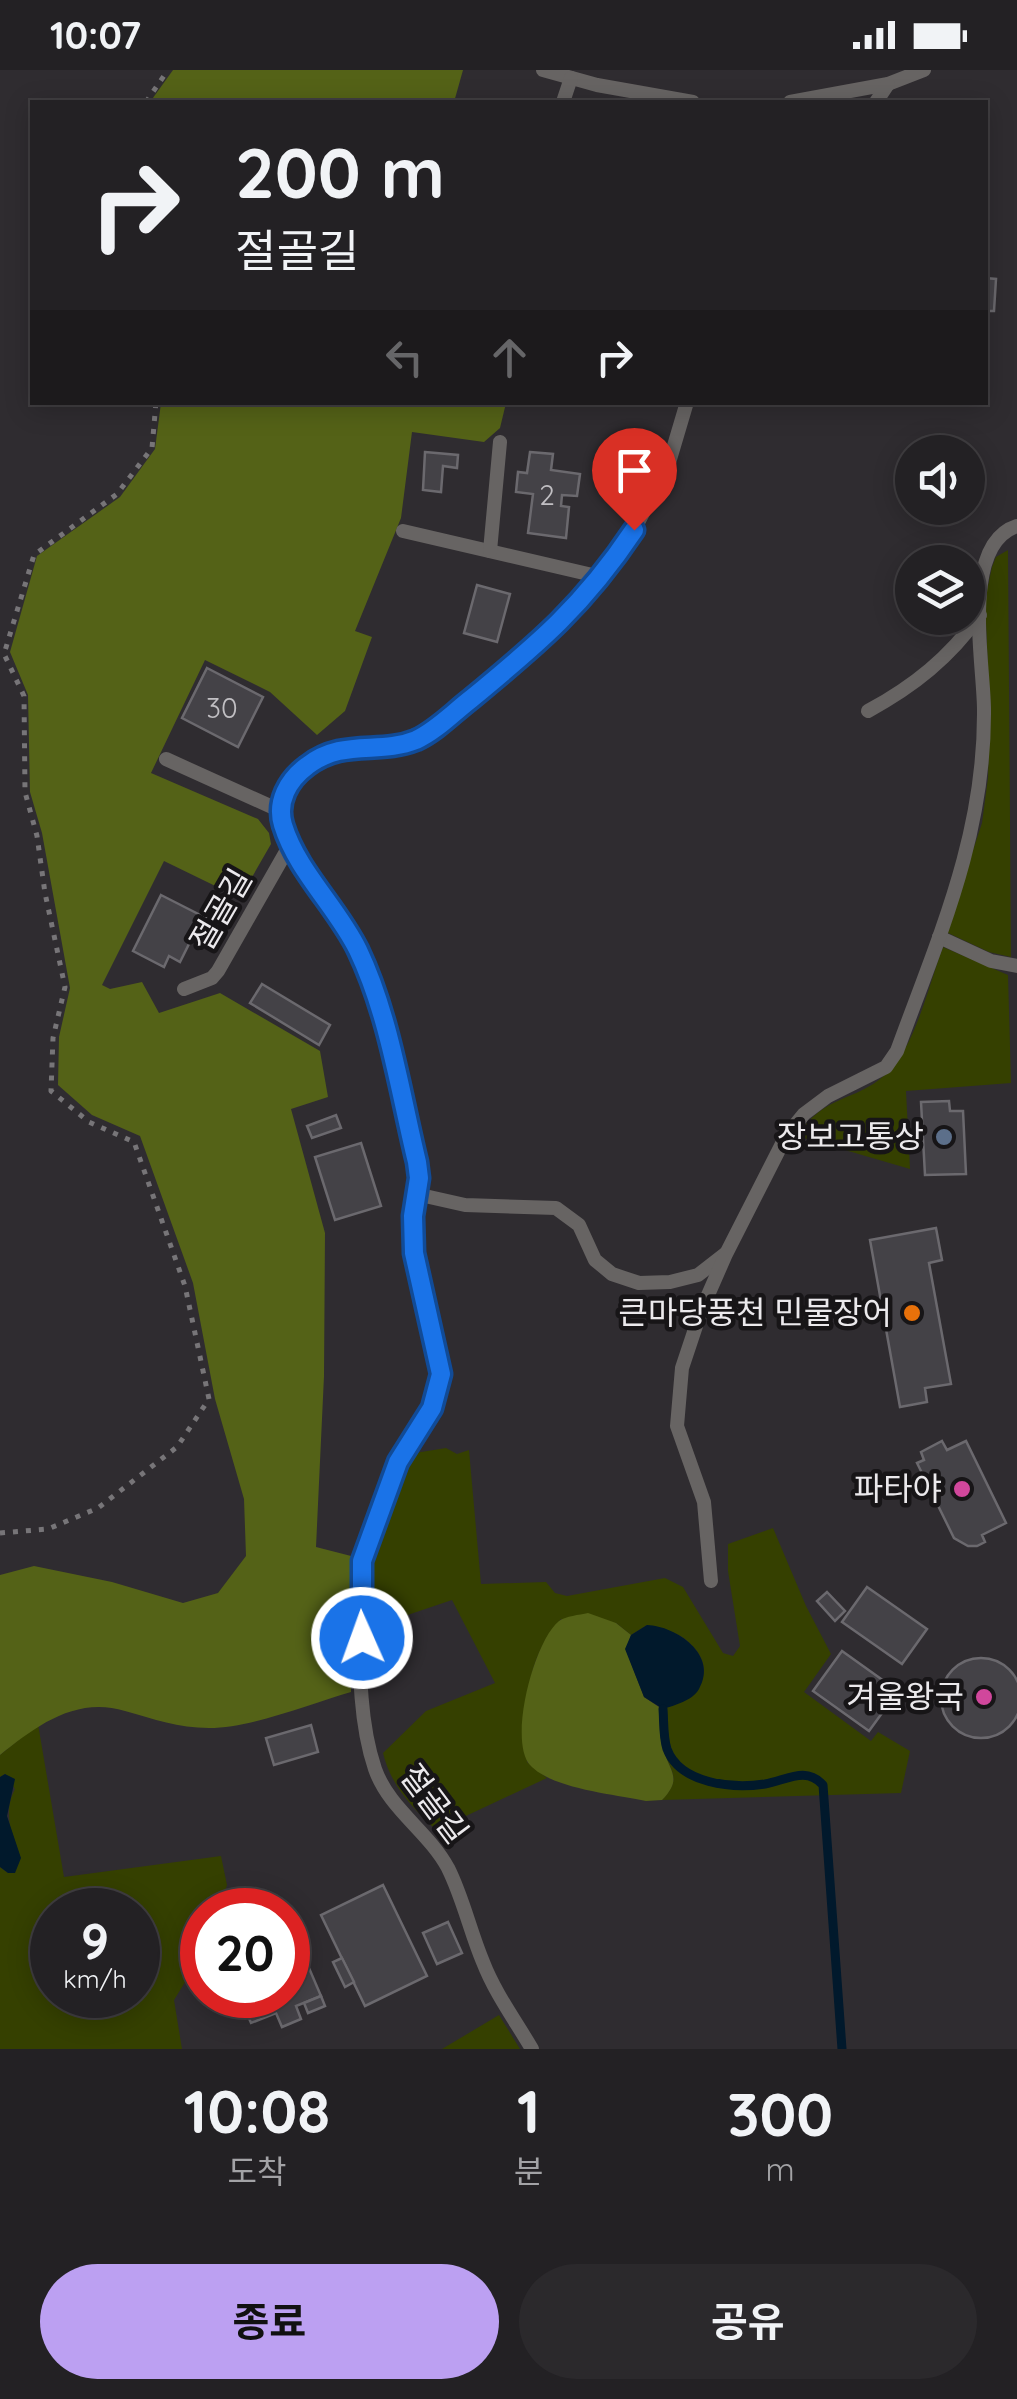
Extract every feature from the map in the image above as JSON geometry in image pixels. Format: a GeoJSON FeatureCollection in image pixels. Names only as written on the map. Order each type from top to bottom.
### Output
{"type":"FeatureCollection","features":[{"type":"Feature","properties":{"kind":"lane"},"geometry":{"type":"LineString","coordinates":[[543,70],[683,100]]}},
{"type":"Feature","properties":{"kind":"lane"},"geometry":{"type":"LineString","coordinates":[[801,100],[888,84],[924,70]]}},
{"type":"Feature","properties":{"kind":"lane"},"geometry":{"type":"LineString","coordinates":[[564,100],[571,78]]}},
{"type":"Feature","properties":{"kind":"lane"},"geometry":{"type":"LineString","coordinates":[[877,100],[888,84]]}},
{"type":"Feature","properties":{"kind":"lane"},"geometry":{"type":"LineString","coordinates":[[166,759],[281,811],[284,793],[292,779],[320,757],[356,746],[412,742],[426,735],[529,653],[601,578],[656,492],[678,440],[685,405]]}},
{"type":"Feature","properties":{"kind":"lane"},"geometry":{"type":"LineString","coordinates":[[490,552],[500,442]]}},
{"type":"Feature","properties":{"kind":"lane"},"geometry":{"type":"LineString","coordinates":[[985,564],[992,543],[1006,529],[1017,526]]}},
{"type":"Feature","properties":{"kind":"lane"},"geometry":{"type":"LineString","coordinates":[[403,532],[601,578]]}},
{"type":"Feature","properties":{"kind":"lane"},"geometry":{"type":"LineString","coordinates":[[868,712],[933,670],[966,635]]}},
{"type":"Feature","properties":{"kind":"lane"},"geometry":{"type":"LineString","coordinates":[[711,1580],[704,1502],[677,1426],[687,1353],[726,1254],[786,1136],[804,1114],[828,1096],[886,1067],[897,1051],[974,828],[982,776],[981,635]]}},
{"type":"Feature","properties":{"kind":"lane","name":"절골길"},"geometry":{"type":"LineString","coordinates":[[281,811],[291,843],[343,922],[370,978],[417,1162],[414,1253],[441,1374],[432,1408],[398,1462],[362,1561],[359,1577],[366,1724],[376,1770],[398,1808],[425,1834],[449,1870],[490,1980],[532,2049]]}},
{"type":"Feature","properties":{"kind":"lane","name":"절골길"},"geometry":{"type":"LineString","coordinates":[[184,989],[212,978],[218,971],[291,843]]}},
{"type":"Feature","properties":{"kind":"lane"},"geometry":{"type":"LineString","coordinates":[[939,936],[991,961],[1017,966]]}},
{"type":"Feature","properties":{"kind":"lane"},"geometry":{"type":"LineString","coordinates":[[416,1194],[465,1205],[556,1208],[579,1226],[596,1260],[612,1274],[639,1283],[670,1282],[698,1275],[726,1254]]}},
{"type":"Feature","properties":{"kind":"path"},"geometry":{"type":"LineString","coordinates":[[147,100],[168,70]]}},
{"type":"Feature","properties":{"kind":"path"},"geometry":{"type":"LineString","coordinates":[[0,1533],[48,1530],[98,1508],[178,1447],[209,1399],[185,1286],[134,1142],[89,1122],[51,1091],[53,1038],[66,988],[45,893],[38,836],[25,792],[24,696],[4,654],[34,555],[117,494],[152,448],[156,405]]}},
{"type":"Feature","properties":{"kind":"green space"},"geometry":{"type":"Polygon","coordinates":[[[173,70],[463,70],[455,100],[151,100],[173,70]]]}},
{"type":"Feature","properties":{"kind":"green space"},"geometry":{"type":"Polygon","coordinates":[[[161,405],[506,405],[500,428],[484,442],[412,432],[401,518],[355,631],[372,637],[345,711],[317,735],[270,692],[205,660],[151,773],[258,819],[269,833],[271,844],[240,898],[164,861],[102,985],[110,989],[142,982],[159,1013],[220,993],[320,1051],[328,1097],[291,1109],[325,1233],[324,1376],[316,1547],[355,1557],[351,1583],[351,1692],[262,1720],[209,1728],[90,1707],[42,1724],[0,1755],[0,1575],[34,1566],[112,1582],[183,1603],[218,1593],[246,1556],[244,1499],[215,1399],[193,1283],[140,1136],[92,1115],[58,1085],[59,1037],[70,988],[42,833],[30,792],[28,695],[10,652],[37,556],[120,497],[155,449],[161,405]]]}},
{"type":"Feature","properties":{"kind":"green space"},"geometry":{"type":"Polygon","coordinates":[[[1008,550],[1011,957],[989,952],[946,932],[982,823],[988,778],[990,713],[985,600],[996,557],[1008,550]]]}},
{"type":"Feature","properties":{"kind":"green space"},"geometry":{"type":"Polygon","coordinates":[[[943,947],[1008,975],[1011,1083],[906,1091],[910,1169],[797,1136],[818,1112],[873,1084],[896,1064],[913,1033],[943,947]]]}},
{"type":"Feature","properties":{"kind":"green space"},"geometry":{"type":"Polygon","coordinates":[[[446,1448],[457,1454],[469,1450],[481,1584],[546,1582],[555,1593],[567,1596],[665,1578],[683,1587],[723,1653],[733,1656],[740,1646],[728,1571],[728,1544],[773,1528],[831,1654],[804,1692],[871,1741],[878,1732],[910,1751],[901,1793],[662,1800],[672,1786],[673,1775],[662,1743],[659,1707],[676,1704],[696,1689],[704,1671],[696,1650],[677,1634],[647,1625],[631,1635],[616,1623],[561,1619],[539,1653],[529,1686],[527,1762],[547,1778],[436,1830],[397,1786],[383,1753],[426,1711],[495,1683],[452,1600],[375,1626],[369,1569],[415,1453],[446,1448]]]}},
{"type":"Feature","properties":{"kind":"green space"},"geometry":{"type":"Polygon","coordinates":[[[588,1613],[616,1623],[631,1635],[626,1650],[644,1697],[659,1707],[662,1743],[673,1775],[672,1786],[662,1800],[601,1793],[553,1780],[530,1765],[524,1752],[523,1714],[541,1648],[559,1621],[588,1613]]]}},
{"type":"Feature","properties":{"kind":"green space"},"geometry":{"type":"Polygon","coordinates":[[[38,1724],[64,1877],[221,1856],[226,1888],[180,1888],[180,1990],[174,2000],[182,2049],[0,2049],[0,1867],[8,1873],[9,1809],[15,1789],[5,1774],[0,1777],[0,1755],[38,1724]]]}},
{"type":"Feature","properties":{"kind":"green space"},"geometry":{"type":"Polygon","coordinates":[[[499,2015],[520,2049],[442,2049],[499,2015]]]}},
{"type":"Feature","properties":{"kind":"water"},"geometry":{"type":"Polygon","coordinates":[[[647,1625],[681,1637],[699,1654],[703,1665],[704,1677],[696,1693],[663,1709],[644,1697],[625,1649],[631,1635],[647,1625]]]}},
{"type":"Feature","properties":{"kind":"water"},"geometry":{"type":"Polygon","coordinates":[[[5,1774],[15,1779],[7,1816],[21,1858],[15,1873],[0,1867],[0,1777],[5,1774]]]}},
{"type":"Feature","properties":{"kind":"building"},"geometry":{"type":"Polygon","coordinates":[[[988,278],[996,279],[994,311],[988,311],[988,278]]]}},
{"type":"Feature","properties":{"kind":"building"},"geometry":{"type":"Polygon","coordinates":[[[425,452],[458,455],[457,468],[443,466],[441,492],[423,490],[425,452]]]}},
{"type":"Feature","properties":{"kind":"building"},"geometry":{"type":"Polygon","coordinates":[[[530,452],[553,454],[551,470],[580,474],[577,496],[562,495],[561,506],[569,507],[566,538],[528,533],[533,494],[516,492],[518,472],[527,473],[530,452]]]}},
{"type":"Feature","properties":{"kind":"building"},"geometry":{"type":"Polygon","coordinates":[[[477,585],[510,594],[497,642],[464,633],[477,585]]]}},
{"type":"Feature","properties":{"kind":"building"},"geometry":{"type":"Polygon","coordinates":[[[207,668],[263,697],[238,747],[182,718],[207,668]]]}},
{"type":"Feature","properties":{"kind":"building"},"geometry":{"type":"Polygon","coordinates":[[[161,895],[212,921],[200,944],[191,940],[180,962],[169,956],[164,967],[133,951],[161,895]]]}},
{"type":"Feature","properties":{"kind":"building"},"geometry":{"type":"Polygon","coordinates":[[[262,984],[330,1025],[319,1045],[250,1003],[262,984]]]}},
{"type":"Feature","properties":{"kind":"building"},"geometry":{"type":"Polygon","coordinates":[[[949,1101],[950,1111],[963,1111],[966,1174],[925,1175],[921,1102],[949,1101]]]}},
{"type":"Feature","properties":{"kind":"building"},"geometry":{"type":"Polygon","coordinates":[[[336,1115],[341,1128],[312,1138],[307,1126],[336,1115]]]}},
{"type":"Feature","properties":{"kind":"building"},"geometry":{"type":"Polygon","coordinates":[[[361,1143],[381,1206],[335,1220],[315,1157],[361,1143]]]}},
{"type":"Feature","properties":{"kind":"building"},"geometry":{"type":"Polygon","coordinates":[[[936,1228],[942,1260],[929,1263],[951,1384],[925,1388],[927,1402],[900,1407],[870,1240],[936,1228]]]}},
{"type":"Feature","properties":{"kind":"building"},"geometry":{"type":"Polygon","coordinates":[[[942,1441],[947,1450],[966,1441],[1006,1523],[982,1535],[985,1542],[977,1546],[954,1538],[917,1463],[924,1460],[921,1452],[942,1441]]]}},
{"type":"Feature","properties":{"kind":"building"},"geometry":{"type":"Polygon","coordinates":[[[867,1587],[927,1629],[902,1664],[842,1622],[867,1587]]]}},
{"type":"Feature","properties":{"kind":"building"},"geometry":{"type":"Polygon","coordinates":[[[827,1592],[845,1611],[835,1621],[817,1601],[827,1592]]]}},
{"type":"Feature","properties":{"kind":"building"},"geometry":{"type":"Polygon","coordinates":[[[842,1651],[898,1691],[869,1731],[813,1691],[842,1651]]]}},
{"type":"Feature","properties":{"kind":"building"},"geometry":{"type":"Polygon","coordinates":[[[973,1659],[989,1659],[1018,1683],[1018,1713],[1003,1731],[989,1737],[973,1737],[948,1720],[942,1706],[942,1690],[959,1665],[973,1659]]]}},
{"type":"Feature","properties":{"kind":"building"},"geometry":{"type":"Polygon","coordinates":[[[311,1725],[318,1752],[274,1765],[266,1738],[311,1725]]]}},
{"type":"Feature","properties":{"kind":"building"},"geometry":{"type":"Polygon","coordinates":[[[383,1885],[427,1976],[365,2006],[321,1915],[383,1885]]]}},
{"type":"Feature","properties":{"kind":"building"},"geometry":{"type":"Polygon","coordinates":[[[448,1922],[462,1953],[437,1964],[423,1933],[448,1922]]]}},
{"type":"Feature","properties":{"kind":"building"},"geometry":{"type":"Polygon","coordinates":[[[342,1958],[354,1982],[345,1987],[333,1962],[342,1958]]]}},
{"type":"Feature","properties":{"kind":"building"},"geometry":{"type":"Polygon","coordinates":[[[310,1970],[321,1996],[310,2000],[310,1970]]]}},
{"type":"Feature","properties":{"kind":"building"},"geometry":{"type":"Polygon","coordinates":[[[321,1996],[325,2006],[310,2012],[310,2001],[321,1996]]]}},
{"type":"Feature","properties":{"kind":"building"},"geometry":{"type":"Polygon","coordinates":[[[278,2018],[301,2018],[301,2019],[282,2027],[278,2018]]]}},
{"type":"Feature","properties":{"kind":"waterway"},"geometry":{"type":"LineString","coordinates":[[663,1709],[667,1749],[674,1761],[695,1777],[723,1784],[752,1785],[803,1775],[823,1785],[842,2049]]}},
{"type":"Feature","properties":{"kind":"place","name":"장보고통상"},"geometry":{"type":"Point","coordinates":[944,1137]}},
{"type":"Feature","properties":{"kind":"place","name":"큰마당풍천 민물장어"},"geometry":{"type":"Point","coordinates":[912,1313]}},
{"type":"Feature","properties":{"kind":"place","name":"파타야"},"geometry":{"type":"Point","coordinates":[962,1489]}},
{"type":"Feature","properties":{"kind":"place","name":"겨울왕국"},"geometry":{"type":"Point","coordinates":[984,1697]}},
{"type":"Feature","properties":{"kind":"route"},"geometry":{"type":"LineString","coordinates":[[362,1638],[362,1561],[398,1462],[432,1408],[441,1374],[414,1253],[417,1162],[389,1046],[358,950],[291,843],[281,811],[284,793],[292,779],[320,757],[356,746],[412,742],[426,735],[562,622],[608,569],[634,530]]}}]}
